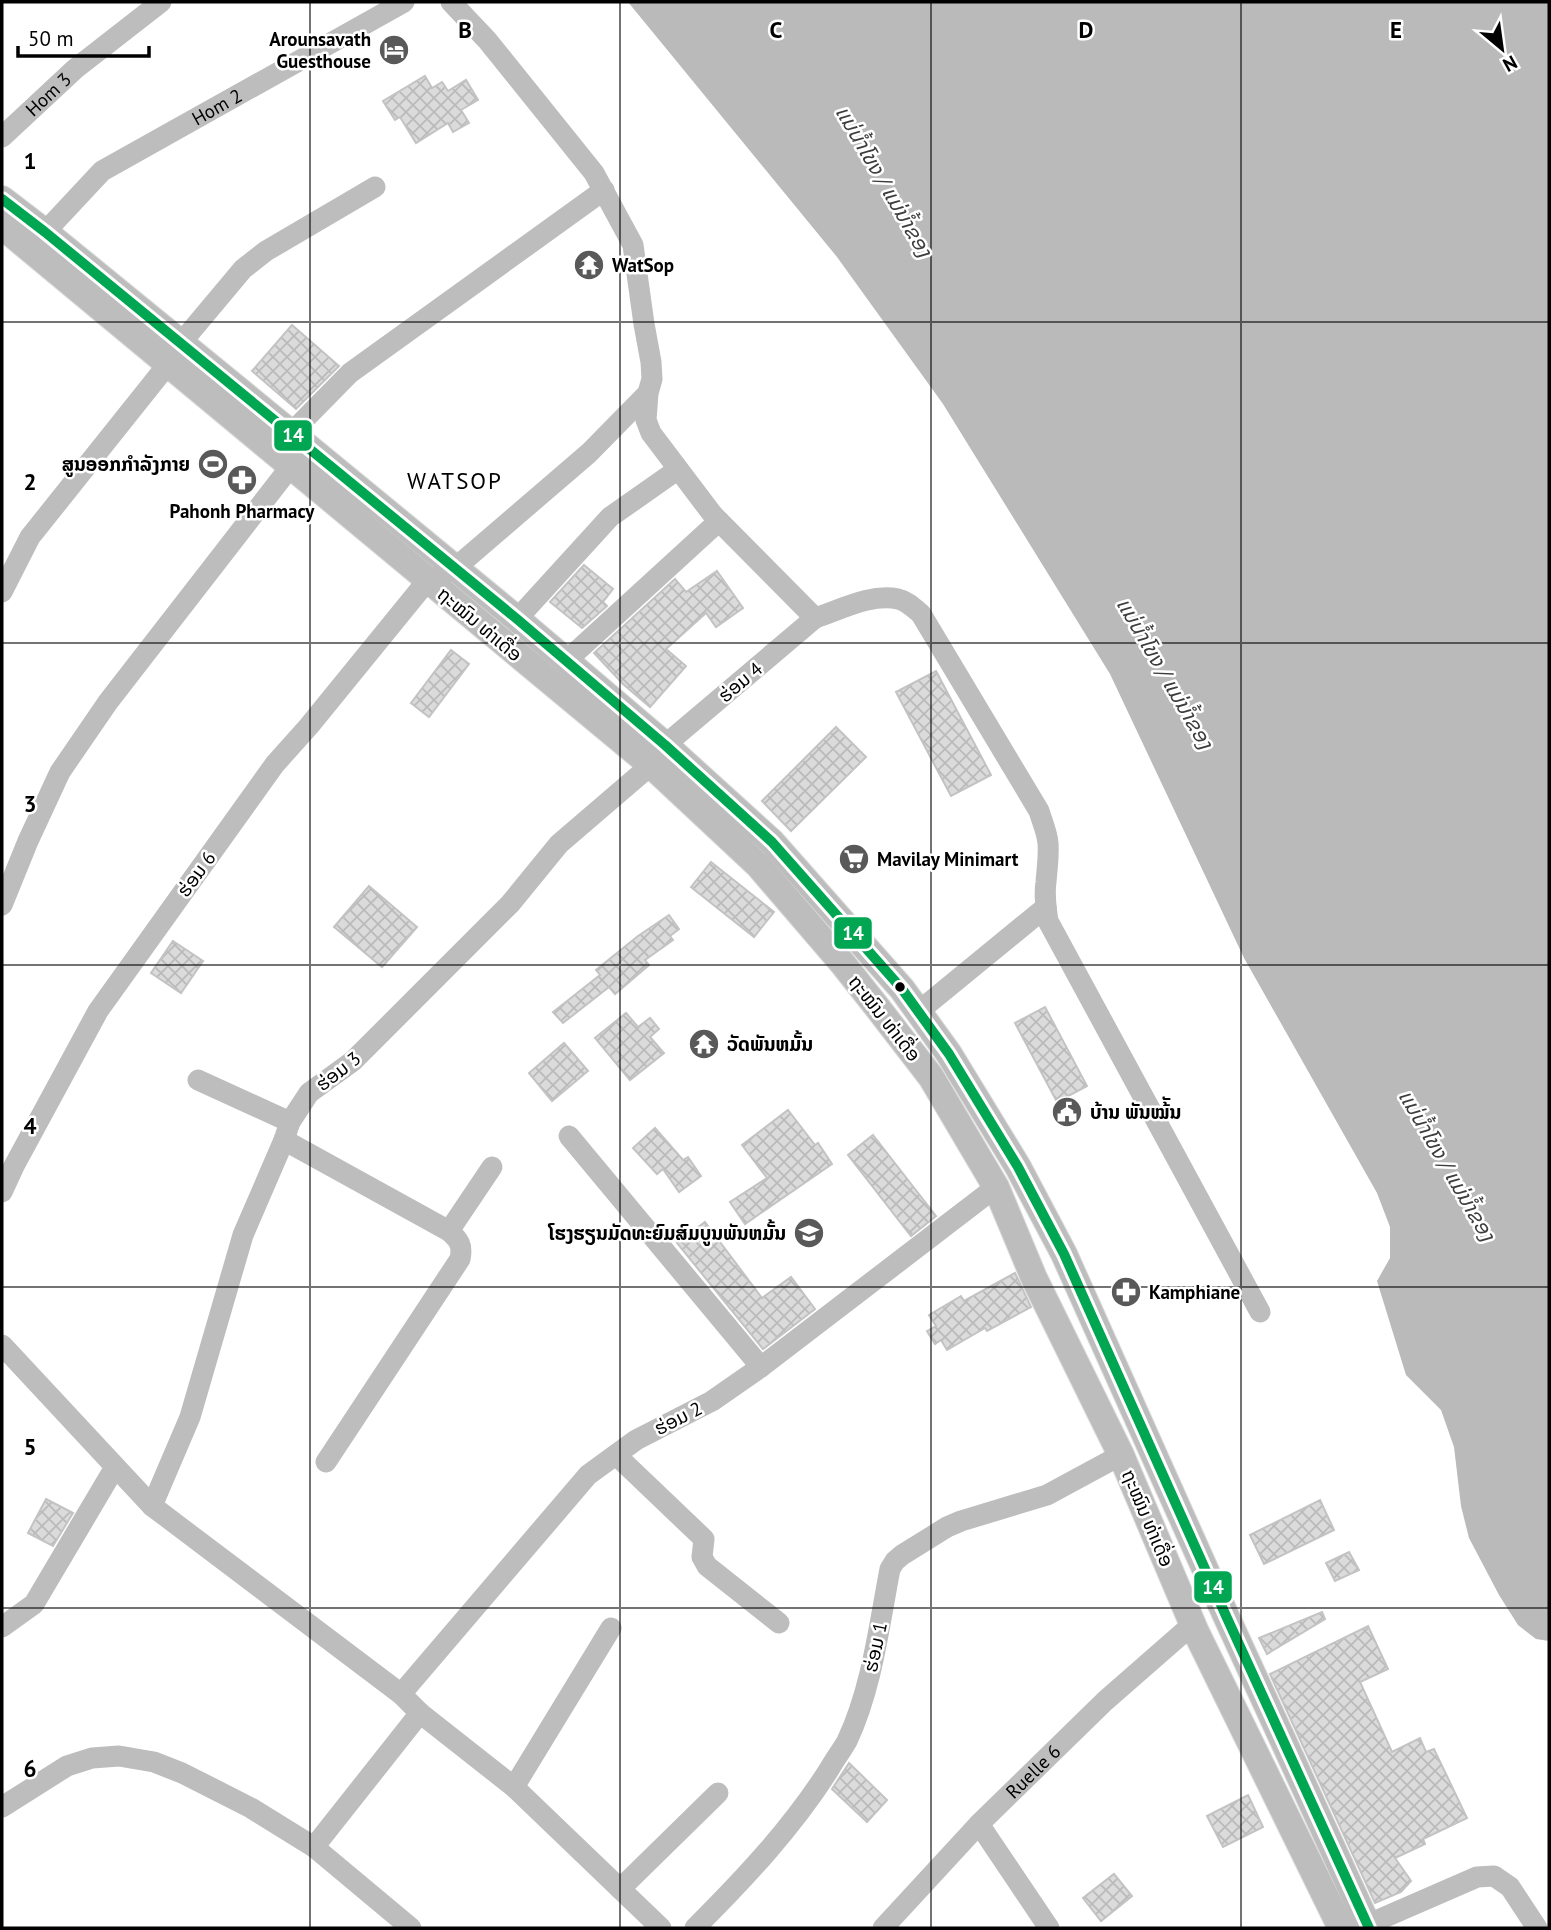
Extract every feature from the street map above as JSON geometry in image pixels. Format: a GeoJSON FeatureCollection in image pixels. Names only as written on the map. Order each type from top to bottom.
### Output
{"type":"FeatureCollection","features":[{"type":"Feature","properties":{"kind":"main road","name":"ຖະໝົນ ທ່າເດື່ອ"},"geometry":{"type":"LineString","coordinates":[[2,199],[46,232],[291,466],[428,581],[772,842],[878,960],[919,1011],[949,1054],[1018,1167],[1064,1254],[1227,1618],[1359,1927]]}},
{"type":"Feature","properties":{"kind":"main road","name":"ຖະໝົນ ທ່າເດື່ອ"},"geometry":{"type":"LineString","coordinates":[[2,226],[175,353],[290,433],[566,661],[658,755],[843,964],[931,1077],[996,1187],[1034,1278],[1121,1455],[1194,1628],[1359,1927]]}},
{"type":"Feature","properties":{"kind":"main road"},"geometry":{"type":"LineString","coordinates":[[1194,1628],[1227,1618]]}},
{"type":"Feature","properties":{"kind":"street","name":"Hom 3"},"geometry":{"type":"LineString","coordinates":[[2,137],[75,69],[161,2]]}},
{"type":"Feature","properties":{"kind":"street","name":"Hom 2"},"geometry":{"type":"LineString","coordinates":[[46,232],[102,171],[404,2]]}},
{"type":"Feature","properties":{"kind":"street"},"geometry":{"type":"LineString","coordinates":[[451,2],[534,96],[594,173],[633,245],[651,362],[652,379],[646,420],[651,433],[677,470],[719,521],[816,618],[883,598],[897,599],[909,604],[921,614],[1039,811],[1048,846],[1048,921],[1260,1312]]}},
{"type":"Feature","properties":{"kind":"street"},"geometry":{"type":"LineString","coordinates":[[2,592],[30,537],[243,269],[266,251],[375,187]]}},
{"type":"Feature","properties":{"kind":"street"},"geometry":{"type":"LineString","coordinates":[[290,433],[350,373],[604,190]]}},
{"type":"Feature","properties":{"kind":"street"},"geometry":{"type":"LineString","coordinates":[[428,581],[454,569],[589,453],[648,393]]}},
{"type":"Feature","properties":{"kind":"street"},"geometry":{"type":"LineString","coordinates":[[2,905],[60,772],[108,702],[291,466]]}},
{"type":"Feature","properties":{"kind":"street"},"geometry":{"type":"LineString","coordinates":[[517,619],[610,517],[677,470]]}},
{"type":"Feature","properties":{"kind":"street"},"geometry":{"type":"LineString","coordinates":[[566,661],[719,521]]}},
{"type":"Feature","properties":{"kind":"street","name":"ຮ່ອມ 6"},"geometry":{"type":"LineString","coordinates":[[2,1192],[98,1011],[275,764],[428,581]]}},
{"type":"Feature","properties":{"kind":"street","name":"ຮ່ອມ 4"},"geometry":{"type":"LineString","coordinates":[[658,755],[816,618]]}},
{"type":"Feature","properties":{"kind":"street","name":"ຮ່ອມ 3"},"geometry":{"type":"LineString","coordinates":[[152,1506],[190,1416],[243,1235],[287,1131],[309,1093],[353,1061],[510,904],[559,844],[658,755]]}},
{"type":"Feature","properties":{"kind":"street"},"geometry":{"type":"LineString","coordinates":[[919,1011],[1046,907]]}},
{"type":"Feature","properties":{"kind":"street"},"geometry":{"type":"LineString","coordinates":[[198,1080],[287,1131],[449,1231],[458,1239],[462,1248],[460,1259],[326,1462]]}},
{"type":"Feature","properties":{"kind":"street"},"geometry":{"type":"LineString","coordinates":[[569,1136],[761,1367]]}},
{"type":"Feature","properties":{"kind":"street"},"geometry":{"type":"LineString","coordinates":[[449,1231],[492,1167]]}},
{"type":"Feature","properties":{"kind":"street","name":"ຮ່ອມ 2"},"geometry":{"type":"LineString","coordinates":[[401,1694],[588,1475],[636,1440],[712,1401],[761,1367],[996,1187]]}},
{"type":"Feature","properties":{"kind":"street"},"geometry":{"type":"LineString","coordinates":[[2,1345],[152,1506],[401,1694],[514,1787],[661,1928]]}},
{"type":"Feature","properties":{"kind":"street"},"geometry":{"type":"LineString","coordinates":[[617,1455],[704,1539],[702,1557],[707,1566],[779,1623]]}},
{"type":"Feature","properties":{"kind":"street","name":"ຮ່ອມ 1"},"geometry":{"type":"LineString","coordinates":[[695,1928],[736,1888],[800,1811],[846,1741],[866,1690],[890,1569],[895,1562],[947,1527],[1047,1495],[1121,1455]]}},
{"type":"Feature","properties":{"kind":"street"},"geometry":{"type":"LineString","coordinates":[[2,1627],[34,1604],[114,1467]]}},
{"type":"Feature","properties":{"kind":"street"},"geometry":{"type":"LineString","coordinates":[[514,1787],[611,1628]]}},
{"type":"Feature","properties":{"kind":"street","name":"Ruelle 6"},"geometry":{"type":"LineString","coordinates":[[883,1928],[979,1824],[1105,1701],[1194,1628]]}},
{"type":"Feature","properties":{"kind":"street"},"geometry":{"type":"LineString","coordinates":[[314,1847],[421,1713]]}},
{"type":"Feature","properties":{"kind":"street"},"geometry":{"type":"LineString","coordinates":[[2,1807],[67,1766],[92,1758],[119,1756],[154,1762],[251,1808],[314,1847],[411,1928]]}},
{"type":"Feature","properties":{"kind":"street"},"geometry":{"type":"LineString","coordinates":[[620,1889],[718,1793]]}},
{"type":"Feature","properties":{"kind":"street"},"geometry":{"type":"LineString","coordinates":[[979,1824],[1049,1928]]}},
{"type":"Feature","properties":{"kind":"street"},"geometry":{"type":"LineString","coordinates":[[1359,1927],[1477,1877],[1494,1876],[1510,1887],[1537,1928]]}},
{"type":"Feature","properties":{"kind":"water","name":"แม่น้ำโขง / ແມ່ນ້ຳຂອງ"},"geometry":{"type":"Polygon","coordinates":[[[628,2],[1549,2],[1549,1641],[1536,1639],[1518,1625],[1469,1538],[1461,1506],[1454,1447],[1441,1410],[1406,1375],[1377,1281],[1390,1258],[1390,1227],[1377,1193],[1244,958],[1110,674],[943,404],[837,257],[628,2]]]}},
{"type":"Feature","properties":{"kind":"building"},"geometry":{"type":"Polygon","coordinates":[[[425,76],[432,88],[442,82],[448,91],[466,80],[478,100],[461,110],[469,123],[453,132],[448,123],[416,143],[400,117],[395,120],[383,101],[425,76]]]}},
{"type":"Feature","properties":{"kind":"building"},"geometry":{"type":"Polygon","coordinates":[[[292,325],[339,366],[296,409],[252,371],[292,325]]]}},
{"type":"Feature","properties":{"kind":"building"},"geometry":{"type":"Polygon","coordinates":[[[584,565],[613,589],[603,602],[607,606],[582,628],[550,602],[584,565]]]}},
{"type":"Feature","properties":{"kind":"building"},"geometry":{"type":"Polygon","coordinates":[[[717,571],[743,608],[716,627],[706,613],[666,649],[686,666],[650,707],[623,684],[594,653],[675,579],[686,592],[717,571]]]}},
{"type":"Feature","properties":{"kind":"building"},"geometry":{"type":"Polygon","coordinates":[[[451,650],[469,664],[429,717],[411,703],[451,650]]]}},
{"type":"Feature","properties":{"kind":"building"},"geometry":{"type":"Polygon","coordinates":[[[936,671],[991,775],[951,796],[896,692],[936,671]]]}},
{"type":"Feature","properties":{"kind":"building"},"geometry":{"type":"Polygon","coordinates":[[[836,727],[866,757],[791,831],[762,801],[836,727]]]}},
{"type":"Feature","properties":{"kind":"building"},"geometry":{"type":"Polygon","coordinates":[[[711,862],[774,912],[754,937],[691,887],[711,862]]]}},
{"type":"Feature","properties":{"kind":"building"},"geometry":{"type":"Polygon","coordinates":[[[369,886],[417,927],[382,967],[334,927],[369,886]]]}},
{"type":"Feature","properties":{"kind":"building"},"geometry":{"type":"Polygon","coordinates":[[[669,915],[679,929],[670,936],[673,940],[645,960],[649,965],[615,994],[609,987],[563,1023],[553,1012],[600,975],[596,970],[669,915]]]}},
{"type":"Feature","properties":{"kind":"building"},"geometry":{"type":"Polygon","coordinates":[[[173,941],[203,961],[181,993],[151,973],[173,941]]]}},
{"type":"Feature","properties":{"kind":"building"},"geometry":{"type":"Polygon","coordinates":[[[1045,1007],[1087,1086],[1057,1102],[1015,1023],[1045,1007]]]}},
{"type":"Feature","properties":{"kind":"building"},"geometry":{"type":"Polygon","coordinates":[[[626,1013],[638,1027],[650,1018],[659,1029],[650,1037],[664,1053],[630,1080],[595,1038],[626,1013]]]}},
{"type":"Feature","properties":{"kind":"building"},"geometry":{"type":"Polygon","coordinates":[[[564,1043],[588,1071],[552,1101],[529,1073],[564,1043]]]}},
{"type":"Feature","properties":{"kind":"building"},"geometry":{"type":"Polygon","coordinates":[[[788,1110],[815,1145],[818,1143],[832,1164],[745,1224],[730,1202],[767,1178],[742,1145],[788,1110]]]}},
{"type":"Feature","properties":{"kind":"building"},"geometry":{"type":"Polygon","coordinates":[[[655,1128],[683,1160],[688,1157],[701,1176],[679,1192],[663,1169],[657,1174],[633,1148],[655,1128]]]}},
{"type":"Feature","properties":{"kind":"building"},"geometry":{"type":"Polygon","coordinates":[[[873,1135],[936,1216],[911,1236],[848,1155],[873,1135]]]}},
{"type":"Feature","properties":{"kind":"building"},"geometry":{"type":"Polygon","coordinates":[[[705,1222],[762,1298],[791,1277],[815,1309],[763,1349],[677,1243],[705,1222]]]}},
{"type":"Feature","properties":{"kind":"building"},"geometry":{"type":"Polygon","coordinates":[[[1015,1273],[1031,1307],[987,1331],[985,1328],[947,1350],[941,1340],[935,1344],[927,1331],[936,1326],[929,1315],[961,1296],[964,1301],[1015,1273]]]}},
{"type":"Feature","properties":{"kind":"building"},"geometry":{"type":"Polygon","coordinates":[[[46,1499],[73,1513],[53,1546],[28,1533],[46,1499]]]}},
{"type":"Feature","properties":{"kind":"building"},"geometry":{"type":"Polygon","coordinates":[[[1320,1500],[1334,1530],[1264,1564],[1250,1535],[1320,1500]]]}},
{"type":"Feature","properties":{"kind":"building"},"geometry":{"type":"Polygon","coordinates":[[[1349,1552],[1359,1570],[1335,1581],[1326,1563],[1349,1552]]]}},
{"type":"Feature","properties":{"kind":"building"},"geometry":{"type":"Polygon","coordinates":[[[1322,1612],[1325,1619],[1267,1654],[1259,1638],[1322,1612]]]}},
{"type":"Feature","properties":{"kind":"building"},"geometry":{"type":"Polygon","coordinates":[[[1368,1626],[1388,1669],[1360,1682],[1392,1752],[1420,1738],[1426,1752],[1434,1749],[1467,1818],[1423,1839],[1425,1844],[1395,1858],[1411,1881],[1401,1892],[1375,1903],[1270,1674],[1368,1626]]]}},
{"type":"Feature","properties":{"kind":"building"},"geometry":{"type":"Polygon","coordinates":[[[849,1763],[887,1800],[867,1822],[832,1789],[849,1763]]]}},
{"type":"Feature","properties":{"kind":"building"},"geometry":{"type":"Polygon","coordinates":[[[1248,1795],[1263,1827],[1223,1847],[1207,1816],[1248,1795]]]}},
{"type":"Feature","properties":{"kind":"building"},"geometry":{"type":"Polygon","coordinates":[[[1114,1874],[1132,1896],[1101,1921],[1083,1898],[1114,1874]]]}},
{"type":"Feature","properties":{"kind":"transit line","name":"14"},"geometry":{"type":"LineString","coordinates":[[2,199],[517,619],[665,745],[772,842],[902,989],[949,1054],[1018,1167],[1064,1254],[1369,1928]]}},
{"type":"Feature","properties":{"kind":"place","name":"Arounsavath Guesthouse"},"geometry":{"type":"Point","coordinates":[394,50]}},
{"type":"Feature","properties":{"kind":"place","name":"WatSop"},"geometry":{"type":"Point","coordinates":[589,265]}},
{"type":"Feature","properties":{"kind":"place","name":"ສູນອອກກຳລັງກາຍ"},"geometry":{"type":"Point","coordinates":[213,464]}},
{"type":"Feature","properties":{"kind":"place","name":"Pahonh Pharmacy"},"geometry":{"type":"Point","coordinates":[242,480]}},
{"type":"Feature","properties":{"kind":"place","name":"Mavilay Minimart"},"geometry":{"type":"Point","coordinates":[854,859]}},
{"type":"Feature","properties":{"kind":"place","name":"ວັດພັນຫມັ້ນ"},"geometry":{"type":"Point","coordinates":[704,1044]}},
{"type":"Feature","properties":{"kind":"place","name":"ບ້ານ ພັນໝ້ັນ"},"geometry":{"type":"Point","coordinates":[1067,1112]}},
{"type":"Feature","properties":{"kind":"place","name":"ໂຮງຮຽນມັດທະຍົມສົມບູນພັນຫມັ້ນ"},"geometry":{"type":"Point","coordinates":[809,1233]}},
{"type":"Feature","properties":{"kind":"place","name":"Kamphiane"},"geometry":{"type":"Point","coordinates":[1126,1292]}},
{"type":"Feature","properties":{"kind":"district","name":"WATSOP"},"geometry":{"type":"Point","coordinates":[455,480]}}]}
